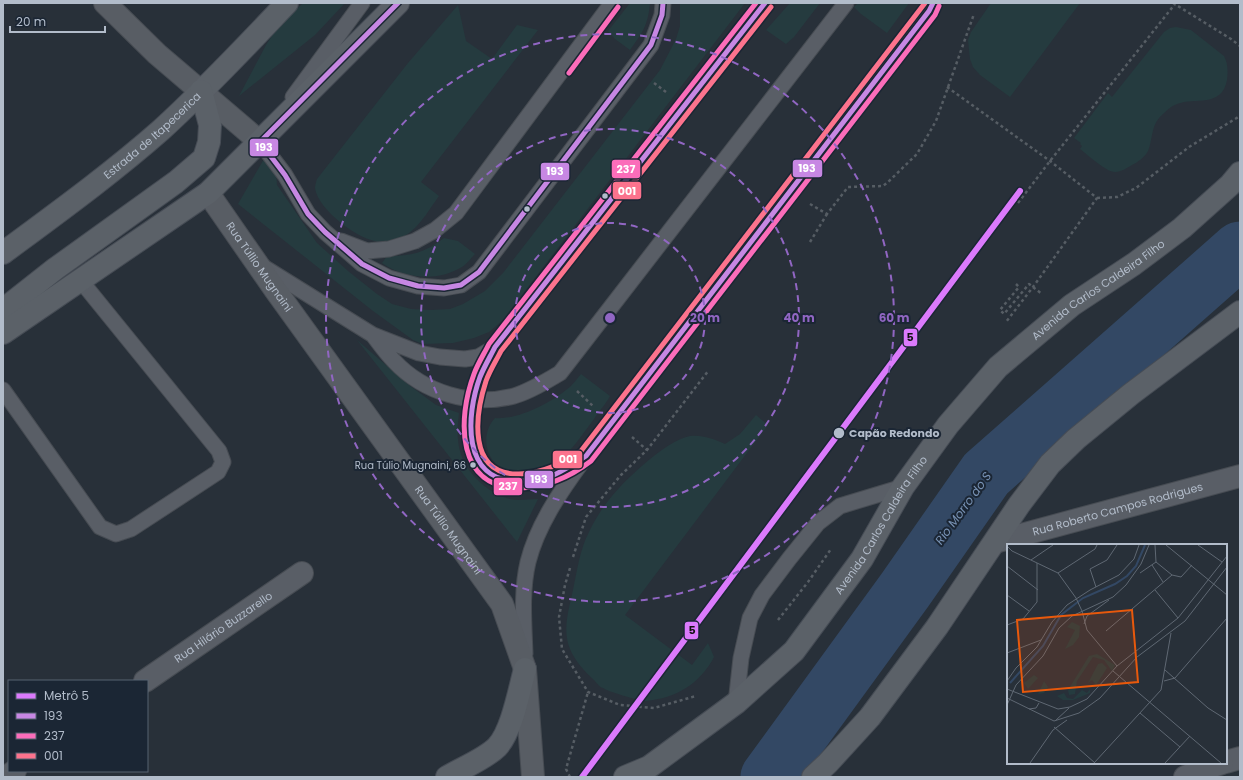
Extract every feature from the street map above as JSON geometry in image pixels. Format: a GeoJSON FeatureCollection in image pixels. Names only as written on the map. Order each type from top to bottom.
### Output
{"type":"FeatureCollection","features":[{"type":"Feature","properties":{"kind":"main road","name":"Estrada de Itapecerica"},"geometry":{"type":"LineString","coordinates":[[3,253],[89,189],[160,130],[201,91],[287,3]]}},
{"type":"Feature","properties":{"kind":"main road"},"geometry":{"type":"LineString","coordinates":[[3,333],[208,194],[398,3]]}},
{"type":"Feature","properties":{"kind":"main road"},"geometry":{"type":"LineString","coordinates":[[3,310],[55,270],[176,182],[204,158],[209,142],[210,125],[201,91]]}},
{"type":"Feature","properties":{"kind":"main road","name":"Avenida Carlos Caldeira Filho"},"geometry":{"type":"LineString","coordinates":[[625,777],[649,767],[736,703],[794,651],[862,559],[904,487],[948,425],[998,367],[1072,305],[1134,264],[1182,228],[1230,185],[1240,173]]}},
{"type":"Feature","properties":{"kind":"main road"},"geometry":{"type":"LineString","coordinates":[[812,777],[828,763],[870,717],[937,627],[1019,505],[1050,464],[1076,439],[1131,394],[1240,312]]}},
{"type":"Feature","properties":{"kind":"main road"},"geometry":{"type":"LineString","coordinates":[[447,777],[489,754],[501,742],[507,733],[525,670]]}},
{"type":"Feature","properties":{"kind":"street"},"geometry":{"type":"LineString","coordinates":[[105,3],[157,54],[260,142]]}},
{"type":"Feature","properties":{"kind":"street","name":"Rua Túllio Mugnaini"},"geometry":{"type":"LineString","coordinates":[[208,194],[502,604],[525,670],[533,777]]}},
{"type":"Feature","properties":{"kind":"street","name":"Rua Roberto Campos Rodrigues"},"geometry":{"type":"LineString","coordinates":[[995,542],[1240,476]]}},
{"type":"Feature","properties":{"kind":"street","name":"Rua Hilário Buzzarello"},"geometry":{"type":"LineString","coordinates":[[147,680],[302,573]]}},
{"type":"Feature","properties":{"kind":"street"},"geometry":{"type":"LineString","coordinates":[[1227,762],[1240,758]]}},
{"type":"Feature","properties":{"kind":"street"},"geometry":{"type":"LineString","coordinates":[[1185,777],[1219,764]]}},
{"type":"Feature","properties":{"kind":"lane"},"geometry":{"type":"LineString","coordinates":[[362,3],[260,142],[285,175],[308,214],[325,232],[362,264],[389,278],[425,287],[444,288],[461,285],[479,272],[483,267],[651,45],[662,15],[662,3]]}},
{"type":"Feature","properties":{"kind":"lane"},"geometry":{"type":"LineString","coordinates":[[325,232],[343,243],[367,251],[389,249],[415,242],[436,230],[456,213],[612,3]]}},
{"type":"Feature","properties":{"kind":"lane"},"geometry":{"type":"LineString","coordinates":[[586,456],[548,477],[527,481],[507,481],[486,472],[478,462],[473,448],[471,425],[474,399],[480,376],[496,348],[765,3]]}},
{"type":"Feature","properties":{"kind":"lane"},"geometry":{"type":"LineString","coordinates":[[372,335],[394,361],[414,378],[440,393],[474,399],[491,400],[515,396],[540,386],[560,373],[846,3]]}},
{"type":"Feature","properties":{"kind":"lane"},"geometry":{"type":"LineString","coordinates":[[525,670],[524,612],[525,582],[528,561],[539,534],[560,492],[586,456],[924,17],[933,3]]}},
{"type":"Feature","properties":{"kind":"lane"},"geometry":{"type":"LineString","coordinates":[[257,263],[372,335],[419,353],[440,357],[465,358],[478,357],[496,348]]}},
{"type":"Feature","properties":{"kind":"lane"},"geometry":{"type":"LineString","coordinates":[[3,390],[100,527],[116,534],[131,529],[218,472],[223,462],[219,451],[81,281]]}},
{"type":"Feature","properties":{"kind":"lane"},"geometry":{"type":"LineString","coordinates":[[736,703],[741,658],[750,618],[762,596],[789,559],[818,523],[840,506],[904,487]]}},
{"type":"Feature","properties":{"kind":"path"},"geometry":{"type":"LineString","coordinates":[[1018,203],[1174,4],[1240,46]]}},
{"type":"Feature","properties":{"kind":"path"},"geometry":{"type":"LineString","coordinates":[[810,242],[827,214],[848,187],[883,186],[888,183],[917,154],[936,121],[974,14]]}},
{"type":"Feature","properties":{"kind":"path"},"geometry":{"type":"LineString","coordinates":[[634,68],[684,106]]}},
{"type":"Feature","properties":{"kind":"path"},"geometry":{"type":"LineString","coordinates":[[947,87],[1050,161],[1097,198],[1118,197],[1136,188],[1189,147],[1240,116]]}},
{"type":"Feature","properties":{"kind":"path"},"geometry":{"type":"LineString","coordinates":[[791,189],[807,202],[827,214]]}},
{"type":"Feature","properties":{"kind":"path"},"geometry":{"type":"LineString","coordinates":[[1033,287],[1097,198]]}},
{"type":"Feature","properties":{"kind":"path"},"geometry":{"type":"LineString","coordinates":[[1016,284],[1020,286],[1000,310],[1004,314],[1029,284],[1064,312]]}},
{"type":"Feature","properties":{"kind":"path"},"geometry":{"type":"LineString","coordinates":[[573,557],[586,518],[621,475],[646,450],[709,370]]}},
{"type":"Feature","properties":{"kind":"path"},"geometry":{"type":"LineString","coordinates":[[570,568],[559,617],[562,649],[588,692],[620,705],[654,708],[699,696]]}},
{"type":"Feature","properties":{"kind":"path"},"geometry":{"type":"LineString","coordinates":[[570,777],[566,769],[588,692]]}},
{"type":"Feature","properties":{"kind":"green space"},"geometry":{"type":"Polygon","coordinates":[[[303,3],[345,3],[315,35],[239,96],[266,45],[277,28],[303,3]]]}},
{"type":"Feature","properties":{"kind":"green space"},"geometry":{"type":"Polygon","coordinates":[[[630,3],[650,3],[648,17],[644,28],[630,50],[615,39],[608,31],[630,3]]]}},
{"type":"Feature","properties":{"kind":"green space"},"geometry":{"type":"Polygon","coordinates":[[[680,3],[745,3],[502,321],[489,332],[474,338],[453,343],[423,344],[413,340],[373,311],[238,204],[272,145],[277,185],[317,243],[348,271],[392,304],[411,309],[431,310],[450,309],[463,304],[485,291],[503,273],[660,70],[676,39],[680,26],[680,3]]]}},
{"type":"Feature","properties":{"kind":"green space"},"geometry":{"type":"Polygon","coordinates":[[[790,3],[820,3],[794,37],[786,44],[766,30],[790,3]]]}},
{"type":"Feature","properties":{"kind":"green space"},"geometry":{"type":"Polygon","coordinates":[[[858,3],[909,3],[887,33],[854,7],[858,3]]]}},
{"type":"Feature","properties":{"kind":"green space"},"geometry":{"type":"Polygon","coordinates":[[[991,3],[1080,3],[1010,97],[980,75],[973,67],[970,59],[968,40],[971,32],[991,3]]]}},
{"type":"Feature","properties":{"kind":"green space"},"geometry":{"type":"Polygon","coordinates":[[[458,5],[466,41],[492,59],[517,25],[538,30],[421,182],[439,196],[421,221],[410,232],[397,239],[382,242],[373,241],[352,231],[332,215],[318,197],[315,188],[317,179],[408,63],[458,5]]]}},
{"type":"Feature","properties":{"kind":"green space"},"geometry":{"type":"Polygon","coordinates":[[[1176,27],[1191,30],[1224,56],[1228,71],[1224,89],[1220,95],[1214,98],[1184,102],[1171,107],[1158,119],[1154,127],[1147,153],[1139,161],[1124,170],[1115,172],[1111,171],[1097,163],[1080,149],[1082,146],[1080,144],[1081,143],[1074,138],[1108,93],[1112,97],[1164,32],[1170,28],[1176,27]]]}},
{"type":"Feature","properties":{"kind":"green space"},"geometry":{"type":"Polygon","coordinates":[[[444,238],[458,241],[475,254],[462,267],[452,272],[432,277],[411,275],[382,263],[387,256],[417,253],[444,238]]]}},
{"type":"Feature","properties":{"kind":"green space"},"geometry":{"type":"Polygon","coordinates":[[[357,340],[409,385],[436,405],[459,413],[458,434],[460,453],[469,469],[483,485],[496,494],[513,500],[538,499],[517,542],[357,340]]]}},
{"type":"Feature","properties":{"kind":"green space"},"geometry":{"type":"Polygon","coordinates":[[[581,374],[610,396],[582,436],[568,452],[553,465],[533,472],[513,472],[496,464],[491,458],[486,445],[488,431],[495,418],[504,418],[523,414],[542,406],[568,388],[581,374]]]}},
{"type":"Feature","properties":{"kind":"green space"},"geometry":{"type":"Polygon","coordinates":[[[756,415],[768,425],[625,615],[692,665],[708,643],[714,657],[702,675],[694,682],[677,693],[667,697],[643,701],[606,690],[599,686],[575,658],[570,649],[566,627],[579,560],[583,546],[594,522],[599,513],[619,488],[637,470],[659,452],[681,439],[690,436],[700,436],[725,444],[740,434],[756,415]]]}},
{"type":"Feature","properties":{"kind":"waterway","name":"Rio Morro do S"},"geometry":{"type":"LineString","coordinates":[[769,777],[905,590],[986,474],[1240,250]]}},
{"type":"Feature","properties":{"kind":"metro line","name":"5"},"geometry":{"type":"LineString","coordinates":[[582,777],[1020,191]]}},
{"type":"Feature","properties":{"kind":"transit line","name":"193"},"geometry":{"type":"LineString","coordinates":[[398,3],[260,142],[285,175],[308,214],[325,232],[362,264],[389,278],[418,286],[444,288],[461,285],[479,272],[651,45],[662,15],[663,3]]}},
{"type":"Feature","properties":{"kind":"transit line","name":"237"},"geometry":{"type":"LineString","coordinates":[[756,3],[489,344],[479,362],[468,392],[465,411],[464,430],[467,449],[473,465],[484,477],[500,486],[521,488],[540,486],[567,476],[591,461],[935,15],[939,6]]}},
{"type":"Feature","properties":{"kind":"transit line","name":"193"},"geometry":{"type":"LineString","coordinates":[[765,3],[495,347],[480,377],[475,392],[472,409],[472,444],[477,459],[486,471],[500,478],[519,481],[534,480],[554,475],[586,456],[929,11],[933,3]]}},
{"type":"Feature","properties":{"kind":"transit line","name":"001"},"geometry":{"type":"LineString","coordinates":[[771,7],[501,351],[486,381],[479,410],[479,441],[483,454],[490,465],[502,472],[519,474],[536,472],[552,467],[581,451],[925,3]]}},
{"type":"Feature","properties":{"kind":"transit line","name":"237"},"geometry":{"type":"LineString","coordinates":[[569,73],[618,7]]}},
{"type":"Feature","properties":{"kind":"place","name":"Capão Redondo"},"geometry":{"type":"Point","coordinates":[839,433]}},
{"type":"Feature","properties":{"kind":"place","name":"Rua Túlio Mugnaini, 66"},"geometry":{"type":"Point","coordinates":[473,465]}}]}
